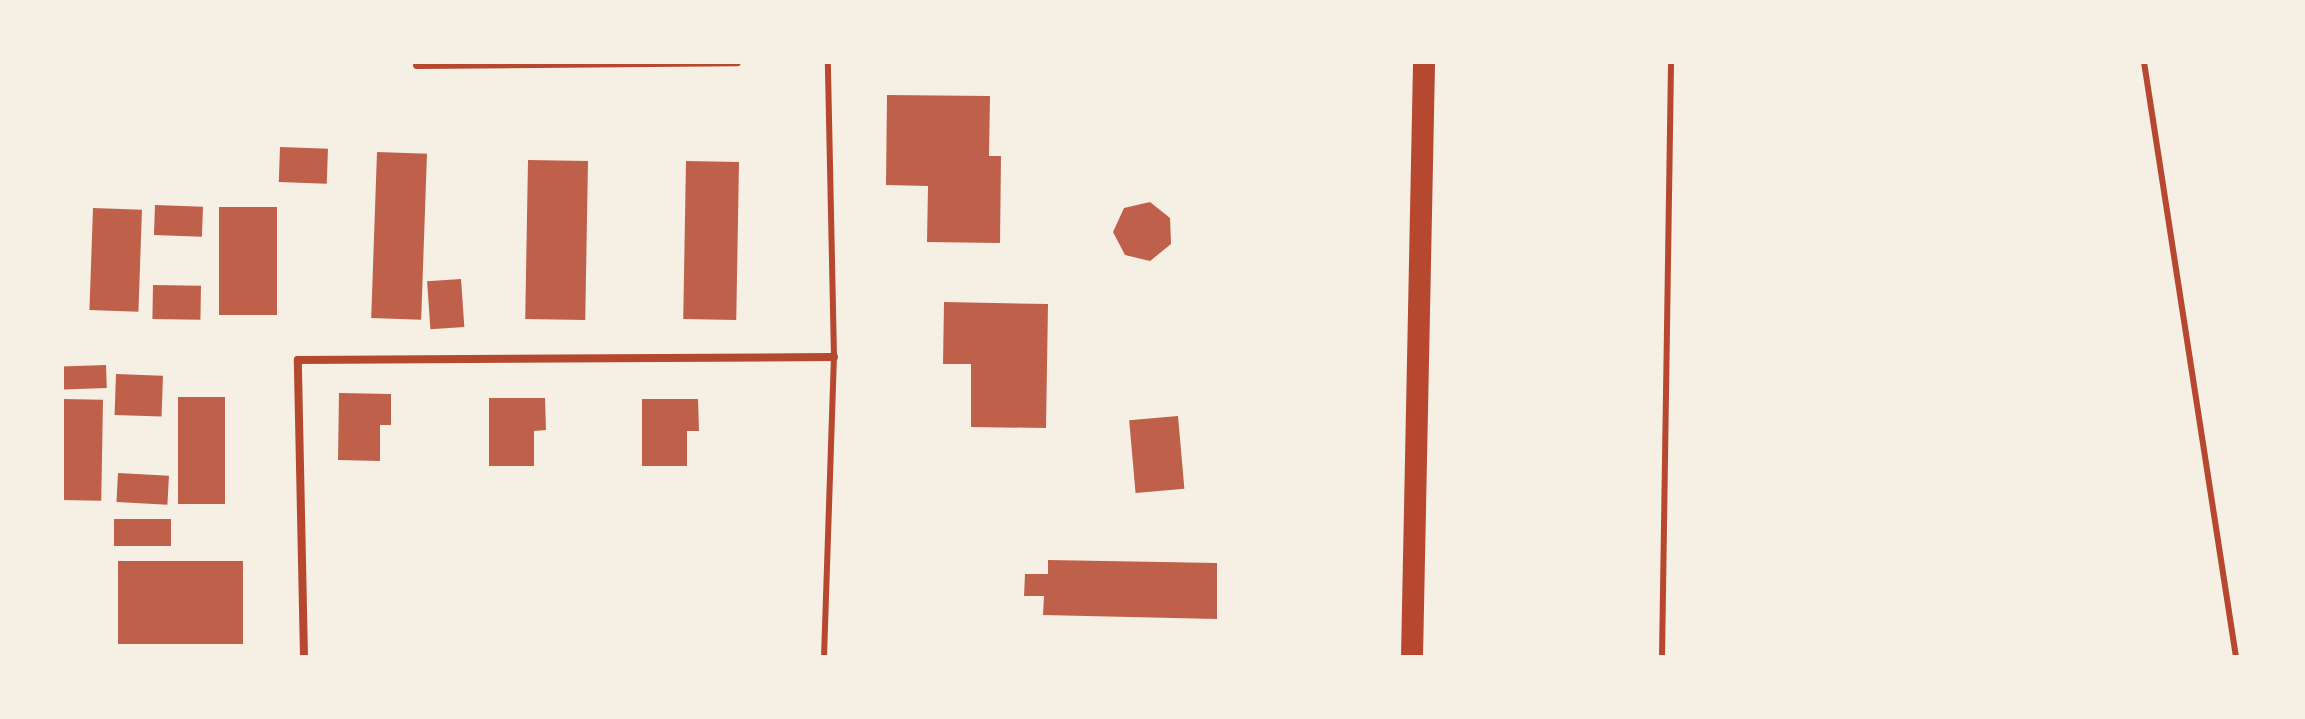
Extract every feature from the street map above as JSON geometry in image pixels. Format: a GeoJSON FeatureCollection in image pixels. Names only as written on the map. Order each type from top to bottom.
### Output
{"type":"FeatureCollection","features":[{"type":"Feature","properties":{"kind":"highway"},"geometry":{"type":"LineString","coordinates":[[1412,657],[1424,62]]}},
{"type":"Feature","properties":{"kind":"street"},"geometry":{"type":"LineString","coordinates":[[417,65],[737,62]]}},
{"type":"Feature","properties":{"kind":"street"},"geometry":{"type":"LineString","coordinates":[[304,657],[298,360],[834,357]]}},
{"type":"Feature","properties":{"kind":"lane"},"geometry":{"type":"LineString","coordinates":[[824,657],[834,357],[828,62]]}},
{"type":"Feature","properties":{"kind":"lane"},"geometry":{"type":"LineString","coordinates":[[1662,657],[1671,62]]}},
{"type":"Feature","properties":{"kind":"lane"},"geometry":{"type":"LineString","coordinates":[[2144,62],[2236,657]]}},
{"type":"Feature","properties":{"kind":"building"},"geometry":{"type":"Polygon","coordinates":[[[887,95],[990,96],[989,156],[1001,156],[1000,243],[927,242],[928,186],[886,185],[887,95]]]}},
{"type":"Feature","properties":{"kind":"building"},"geometry":{"type":"Polygon","coordinates":[[[280,147],[328,149],[327,184],[279,182],[280,147]]]}},
{"type":"Feature","properties":{"kind":"building"},"geometry":{"type":"Polygon","coordinates":[[[377,152],[427,154],[421,320],[371,318],[377,152]]]}},
{"type":"Feature","properties":{"kind":"building"},"geometry":{"type":"Polygon","coordinates":[[[528,160],[588,161],[585,320],[525,319],[528,160]]]}},
{"type":"Feature","properties":{"kind":"building"},"geometry":{"type":"Polygon","coordinates":[[[686,161],[739,162],[736,320],[683,319],[686,161]]]}},
{"type":"Feature","properties":{"kind":"building"},"geometry":{"type":"Polygon","coordinates":[[[1150,202],[1170,218],[1171,244],[1150,261],[1125,255],[1113,232],[1124,208],[1150,202]]]}},
{"type":"Feature","properties":{"kind":"building"},"geometry":{"type":"Polygon","coordinates":[[[155,205],[203,207],[202,237],[154,235],[155,205]]]}},
{"type":"Feature","properties":{"kind":"building"},"geometry":{"type":"Polygon","coordinates":[[[219,207],[277,207],[277,315],[219,315],[219,207]]]}},
{"type":"Feature","properties":{"kind":"building"},"geometry":{"type":"Polygon","coordinates":[[[93,208],[142,210],[138,312],[89,310],[93,208]]]}},
{"type":"Feature","properties":{"kind":"building"},"geometry":{"type":"Polygon","coordinates":[[[461,279],[464,327],[430,329],[427,281],[461,279]]]}},
{"type":"Feature","properties":{"kind":"building"},"geometry":{"type":"Polygon","coordinates":[[[153,285],[201,286],[200,320],[152,319],[153,285]]]}},
{"type":"Feature","properties":{"kind":"building"},"geometry":{"type":"Polygon","coordinates":[[[944,302],[1048,304],[1046,428],[971,427],[971,364],[943,364],[944,302]]]}},
{"type":"Feature","properties":{"kind":"building"},"geometry":{"type":"Polygon","coordinates":[[[106,365],[107,388],[63,390],[62,367],[106,365]]]}},
{"type":"Feature","properties":{"kind":"building"},"geometry":{"type":"Polygon","coordinates":[[[116,374],[163,376],[162,417],[115,415],[116,374]]]}},
{"type":"Feature","properties":{"kind":"building"},"geometry":{"type":"Polygon","coordinates":[[[339,393],[391,394],[391,425],[380,425],[380,461],[338,460],[339,393]]]}},
{"type":"Feature","properties":{"kind":"building"},"geometry":{"type":"Polygon","coordinates":[[[178,397],[225,397],[225,504],[178,504],[178,397]]]}},
{"type":"Feature","properties":{"kind":"building"},"geometry":{"type":"Polygon","coordinates":[[[489,398],[545,398],[546,430],[534,431],[534,466],[489,466],[489,398]]]}},
{"type":"Feature","properties":{"kind":"building"},"geometry":{"type":"Polygon","coordinates":[[[62,399],[103,400],[101,501],[62,500],[62,399]]]}},
{"type":"Feature","properties":{"kind":"building"},"geometry":{"type":"Polygon","coordinates":[[[642,399],[698,399],[699,431],[687,431],[687,466],[642,466],[642,399]]]}},
{"type":"Feature","properties":{"kind":"building"},"geometry":{"type":"Polygon","coordinates":[[[1178,416],[1184,489],[1136,493],[1129,420],[1178,416]]]}},
{"type":"Feature","properties":{"kind":"building"},"geometry":{"type":"Polygon","coordinates":[[[118,473],[169,476],[167,505],[116,502],[118,473]]]}},
{"type":"Feature","properties":{"kind":"building"},"geometry":{"type":"Polygon","coordinates":[[[114,519],[171,519],[171,546],[114,546],[114,519]]]}},
{"type":"Feature","properties":{"kind":"building"},"geometry":{"type":"Polygon","coordinates":[[[1048,560],[1217,563],[1217,619],[1043,615],[1044,596],[1024,596],[1025,574],[1048,574],[1048,560]]]}},
{"type":"Feature","properties":{"kind":"building"},"geometry":{"type":"Polygon","coordinates":[[[118,561],[243,561],[243,644],[118,644],[118,561]]]}}]}
